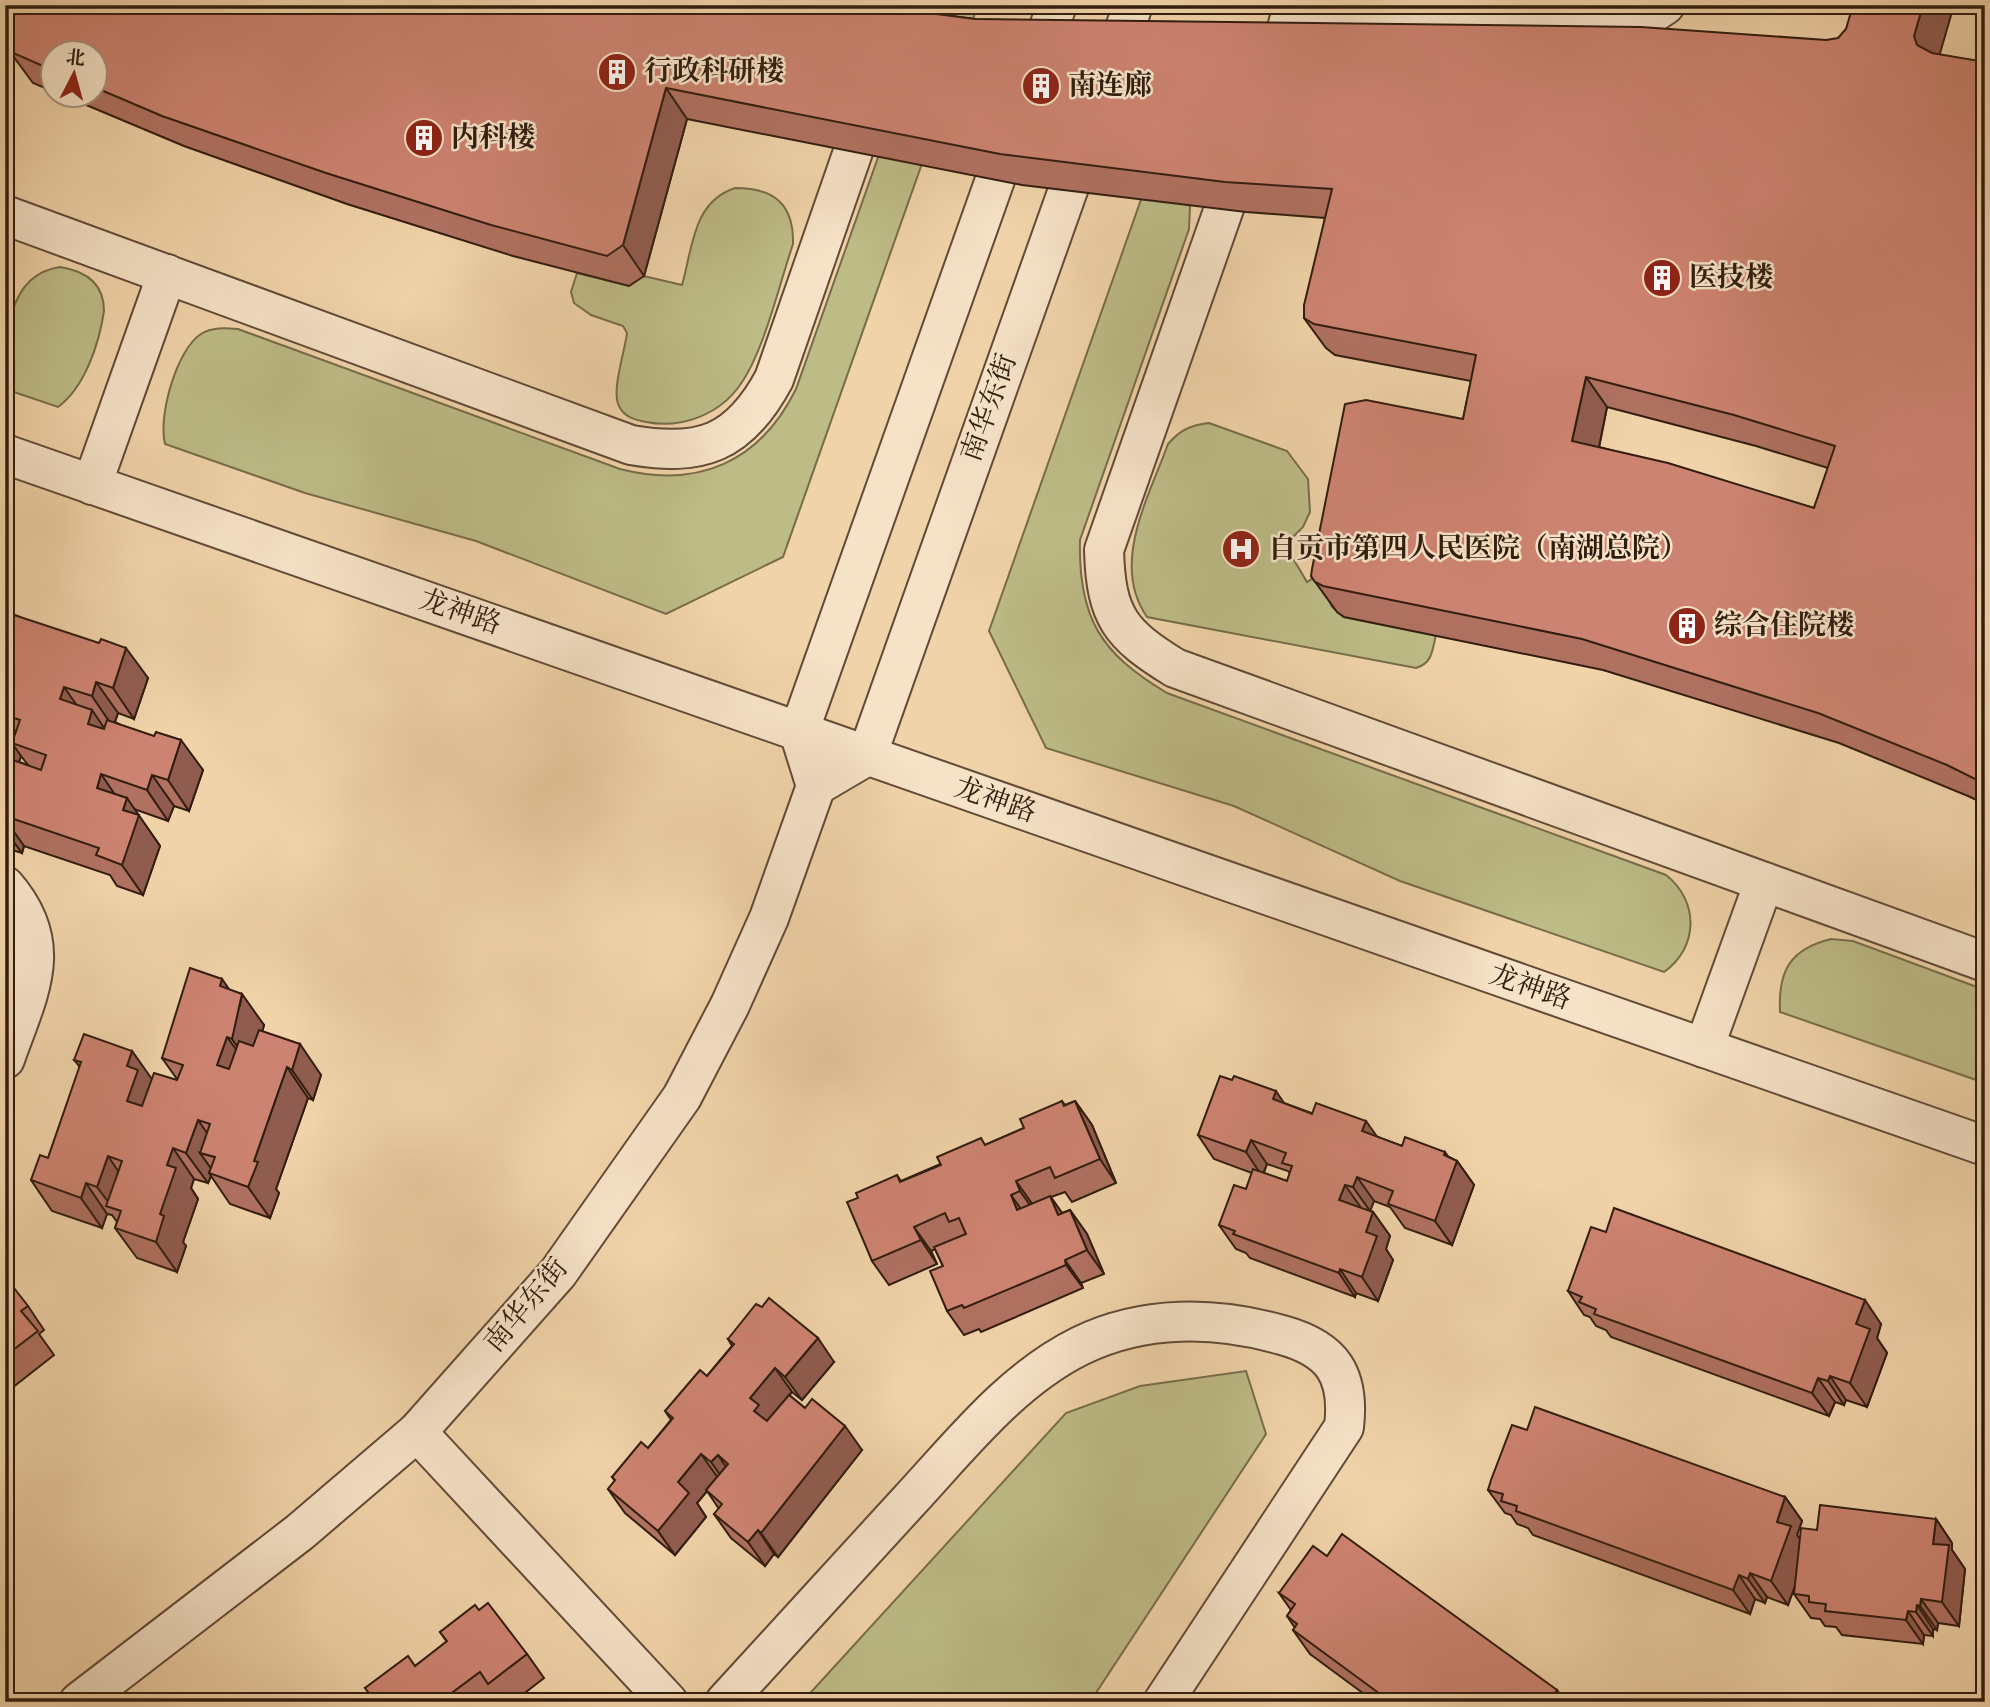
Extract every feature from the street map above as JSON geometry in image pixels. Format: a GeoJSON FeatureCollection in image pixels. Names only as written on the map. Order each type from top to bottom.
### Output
{"type":"FeatureCollection","features":[{"type":"Feature","properties":{"kind":"street"},"geometry":{"type":"LineString","coordinates":[[5,215],[631,445],[668,452],[699,448],[727,436],[747,420],[774,379],[904,5]]}},
{"type":"Feature","properties":{"kind":"street"},"geometry":{"type":"LineString","coordinates":[[867,756],[817,786],[799,732],[1056,5]]}},
{"type":"Feature","properties":{"kind":"street","name":"南华东街"},"geometry":{"type":"LineString","coordinates":[[867,756],[1101,137],[1133,5]]}},
{"type":"Feature","properties":{"kind":"street"},"geometry":{"type":"LineString","coordinates":[[1665,5],[1640,22],[1619,25],[1292,13],[1107,541],[1105,572],[1108,596],[1119,623],[1136,644],[1175,668],[1985,962]]}},
{"type":"Feature","properties":{"kind":"street"},"geometry":{"type":"LineString","coordinates":[[1194,169],[1233,182]]}},
{"type":"Feature","properties":{"kind":"street"},"geometry":{"type":"LineString","coordinates":[[92,485],[167,275]]}},
{"type":"Feature","properties":{"kind":"street","name":"龙神路"},"geometry":{"type":"LineString","coordinates":[[5,454],[1985,1146]]}},
{"type":"Feature","properties":{"kind":"street","name":"南华东街"},"geometry":{"type":"LineString","coordinates":[[79,1702],[300,1532],[417,1432],[558,1273],[682,1097],[730,1005],[769,918],[817,786]]}},
{"type":"Feature","properties":{"kind":"street"},"geometry":{"type":"LineString","coordinates":[[1704,1048],[1764,882]]}},
{"type":"Feature","properties":{"kind":"street"},"geometry":{"type":"LineString","coordinates":[[5,886],[23,909],[34,941],[36,957],[34,975],[5,1059]]}},
{"type":"Feature","properties":{"kind":"street"},"geometry":{"type":"LineString","coordinates":[[725,1702],[974,1431],[1022,1385],[1052,1362],[1081,1345],[1132,1328],[1189,1320],[1224,1321],[1304,1341],[1323,1353],[1343,1379],[1347,1402],[1344,1427],[1163,1702]]}},
{"type":"Feature","properties":{"kind":"street"},"geometry":{"type":"LineString","coordinates":[[417,1432],[668,1702]]}},
{"type":"Feature","properties":{"kind":"shaded area"},"geometry":{"type":"Polygon","coordinates":[[[932,5],[978,5],[783,557],[666,614],[476,541],[305,493],[165,444],[164,418],[167,402],[184,354],[201,334],[228,328],[238,329],[620,469],[648,474],[700,472],[724,464],[745,452],[764,435],[781,414],[796,389],[932,5]]]}},
{"type":"Feature","properties":{"kind":"shaded area"},"geometry":{"type":"Polygon","coordinates":[[[1150,174],[1185,195],[1190,207],[1189,229],[1080,540],[1083,591],[1098,631],[1125,664],[1167,693],[1666,875],[1685,898],[1690,924],[1684,950],[1664,972],[1400,881],[1234,806],[1046,748],[989,631],[1150,174]]]}},
{"type":"Feature","properties":{"kind":"shaded area"},"geometry":{"type":"Polygon","coordinates":[[[735,188],[771,195],[785,209],[792,230],[793,244],[770,318],[749,371],[731,395],[710,412],[698,417],[659,424],[630,417],[624,413],[617,399],[619,371],[627,333],[623,326],[591,315],[574,303],[571,292],[577,273],[629,286],[644,276],[682,285],[697,227],[703,215],[721,195],[735,188]]]}},
{"type":"Feature","properties":{"kind":"shaded area"},"geometry":{"type":"Polygon","coordinates":[[[60,267],[78,272],[92,280],[101,293],[104,311],[98,337],[83,377],[58,407],[5,389],[5,371],[8,333],[18,297],[28,283],[42,273],[60,267]]]}},
{"type":"Feature","properties":{"kind":"shaded area"},"geometry":{"type":"Polygon","coordinates":[[[1209,423],[1287,451],[1308,479],[1310,512],[1303,527],[1285,545],[1307,582],[1318,575],[1332,607],[1344,617],[1436,635],[1426,663],[1416,668],[1147,617],[1136,597],[1132,575],[1132,553],[1143,508],[1168,444],[1186,429],[1209,423]]]}},
{"type":"Feature","properties":{"kind":"shaded area"},"geometry":{"type":"Polygon","coordinates":[[[1831,939],[1853,941],[1985,990],[1985,1083],[1780,1012],[1781,985],[1789,964],[1805,949],[1831,939]]]}},
{"type":"Feature","properties":{"kind":"shaded area"},"geometry":{"type":"Polygon","coordinates":[[[1246,1371],[1266,1434],[1090,1702],[802,1702],[1066,1413],[1140,1386],[1246,1371]]]}},
{"type":"Feature","properties":{"kind":"building"},"geometry":{"type":"Polygon","coordinates":[[[22,5],[878,5],[975,19],[1641,27],[1826,40],[1838,38],[1846,29],[1853,5],[1923,5],[1914,36],[1917,45],[1932,53],[1985,62],[1985,784],[1947,765],[1818,713],[1582,639],[1323,586],[1315,582],[1311,576],[1312,569],[1345,404],[1366,400],[1463,419],[1476,355],[1314,324],[1304,318],[1304,305],[1332,189],[1225,182],[1000,154],[666,88],[623,245],[607,256],[491,225],[326,173],[162,116],[108,93],[108,38],[38,38],[38,64],[11,52],[5,45],[5,31],[22,5]],[[1586,377],[1572,441],[1668,463],[1814,508],[1835,446],[1734,415],[1586,377]]]}},
{"type":"Feature","properties":{"kind":"building"},"geometry":{"type":"Polygon","coordinates":[[[5,612],[99,643],[101,639],[126,648],[113,688],[96,682],[92,696],[64,687],[60,699],[92,710],[88,724],[104,729],[107,720],[154,736],[156,732],[181,740],[168,780],[152,775],[147,790],[101,774],[97,788],[127,798],[123,810],[139,815],[122,865],[96,855],[99,848],[5,816],[5,769],[10,759],[41,770],[46,755],[12,743],[20,720],[5,715],[5,676],[8,669],[5,668],[5,612]]]}},
{"type":"Feature","properties":{"kind":"building"},"geometry":{"type":"Polygon","coordinates":[[[190,968],[222,979],[220,986],[242,994],[232,1039],[227,1037],[217,1065],[229,1069],[239,1041],[253,1046],[259,1030],[300,1044],[292,1070],[287,1067],[254,1161],[258,1162],[248,1187],[209,1173],[215,1157],[200,1153],[210,1124],[198,1120],[186,1153],[173,1148],[167,1165],[176,1168],[160,1214],[164,1216],[156,1242],[115,1228],[121,1211],[106,1206],[122,1161],[108,1156],[97,1187],[86,1183],[81,1198],[31,1180],[40,1155],[48,1158],[81,1062],[74,1060],[84,1034],[132,1051],[127,1066],[138,1070],[127,1101],[142,1106],[154,1073],[177,1080],[183,1065],[162,1058],[190,968]]]}},
{"type":"Feature","properties":{"kind":"building"},"geometry":{"type":"Polygon","coordinates":[[[1220,1076],[1232,1080],[1234,1076],[1276,1091],[1273,1099],[1312,1114],[1316,1103],[1366,1121],[1362,1131],[1402,1146],[1405,1137],[1445,1152],[1444,1155],[1457,1161],[1435,1221],[1388,1204],[1393,1191],[1357,1177],[1353,1187],[1345,1185],[1339,1200],[1373,1212],[1366,1232],[1377,1236],[1362,1277],[1340,1269],[1339,1273],[1233,1234],[1235,1231],[1219,1225],[1234,1185],[1246,1189],[1253,1169],[1287,1181],[1292,1166],[1282,1163],[1286,1153],[1251,1140],[1246,1152],[1198,1135],[1220,1076]]]}},
{"type":"Feature","properties":{"kind":"building"},"geometry":{"type":"Polygon","coordinates":[[[1062,1101],[1064,1106],[1075,1101],[1100,1159],[1055,1178],[1050,1167],[1016,1181],[1020,1191],[1011,1195],[1017,1210],[1050,1196],[1058,1215],[1070,1210],[1087,1250],[1065,1260],[1066,1265],[964,1308],[962,1305],[947,1311],[930,1271],[943,1266],[934,1247],[966,1234],[959,1218],[949,1222],[945,1213],[914,1227],[921,1240],[872,1261],[847,1202],[858,1198],[856,1193],[897,1175],[900,1182],[941,1165],[937,1157],[981,1138],[985,1145],[1024,1128],[1020,1119],[1062,1101]]]}},
{"type":"Feature","properties":{"kind":"building"},"geometry":{"type":"Polygon","coordinates":[[[1614,1208],[1865,1300],[1856,1324],[1870,1329],[1850,1383],[1830,1376],[1828,1381],[1818,1378],[1812,1393],[1594,1314],[1596,1309],[1579,1302],[1582,1297],[1568,1291],[1591,1227],[1606,1232],[1614,1208]]]}},
{"type":"Feature","properties":{"kind":"building"},"geometry":{"type":"Polygon","coordinates":[[[7,1279],[28,1306],[21,1311],[38,1331],[5,1356],[5,1280],[7,1279]]]}},
{"type":"Feature","properties":{"kind":"building"},"geometry":{"type":"Polygon","coordinates":[[[769,1298],[818,1338],[785,1377],[775,1368],[750,1398],[759,1405],[754,1411],[767,1421],[789,1395],[805,1408],[812,1399],[845,1426],[761,1533],[758,1530],[748,1542],[714,1514],[722,1504],[706,1490],[728,1464],[718,1455],[711,1462],[701,1454],[678,1482],[689,1493],[658,1531],[608,1489],[615,1480],[612,1477],[641,1442],[648,1448],[673,1418],[665,1411],[700,1370],[707,1376],[734,1344],[728,1339],[756,1304],[762,1307],[769,1298]]]}},
{"type":"Feature","properties":{"kind":"building"},"geometry":{"type":"Polygon","coordinates":[[[1535,1407],[1785,1497],[1777,1522],[1791,1526],[1771,1581],[1750,1573],[1748,1579],[1739,1575],[1733,1590],[1516,1511],[1517,1506],[1501,1501],[1503,1494],[1488,1490],[1491,1480],[1512,1425],[1527,1430],[1535,1407]]]}},
{"type":"Feature","properties":{"kind":"building"},"geometry":{"type":"Polygon","coordinates":[[[1820,1505],[1936,1519],[1933,1544],[1949,1545],[1942,1602],[1921,1599],[1916,1612],[1908,1611],[1906,1620],[1825,1611],[1826,1604],[1809,1602],[1809,1596],[1794,1594],[1801,1528],[1817,1530],[1820,1505]]]}},
{"type":"Feature","properties":{"kind":"building"},"geometry":{"type":"Polygon","coordinates":[[[1342,1534],[1557,1690],[1548,1702],[1391,1702],[1293,1630],[1297,1624],[1287,1616],[1295,1604],[1279,1593],[1313,1546],[1327,1556],[1342,1534]]]}},
{"type":"Feature","properties":{"kind":"building"},"geometry":{"type":"Polygon","coordinates":[[[488,1603],[527,1654],[488,1684],[480,1672],[449,1695],[455,1702],[366,1702],[372,1697],[365,1688],[408,1656],[415,1666],[447,1641],[440,1632],[475,1605],[479,1610],[488,1603]]]}},
{"type":"Feature","properties":{"kind":"building"},"geometry":{"type":"Polygon","coordinates":[[[358,1696],[362,1702],[351,1702],[358,1696]]]}},
{"type":"Feature","properties":{"kind":"place","name":"行政科研楼"},"geometry":{"type":"Point","coordinates":[617,72]}},
{"type":"Feature","properties":{"kind":"place","name":"南连廊"},"geometry":{"type":"Point","coordinates":[1041,86]}},
{"type":"Feature","properties":{"kind":"place","name":"内科楼"},"geometry":{"type":"Point","coordinates":[424,138]}},
{"type":"Feature","properties":{"kind":"place","name":"医技楼"},"geometry":{"type":"Point","coordinates":[1662,278]}},
{"type":"Feature","properties":{"kind":"place","name":"自贡市第四人民医院（南湖总院）"},"geometry":{"type":"Point","coordinates":[1241,549]}},
{"type":"Feature","properties":{"kind":"place","name":"综合住院楼"},"geometry":{"type":"Point","coordinates":[1687,626]}}]}
